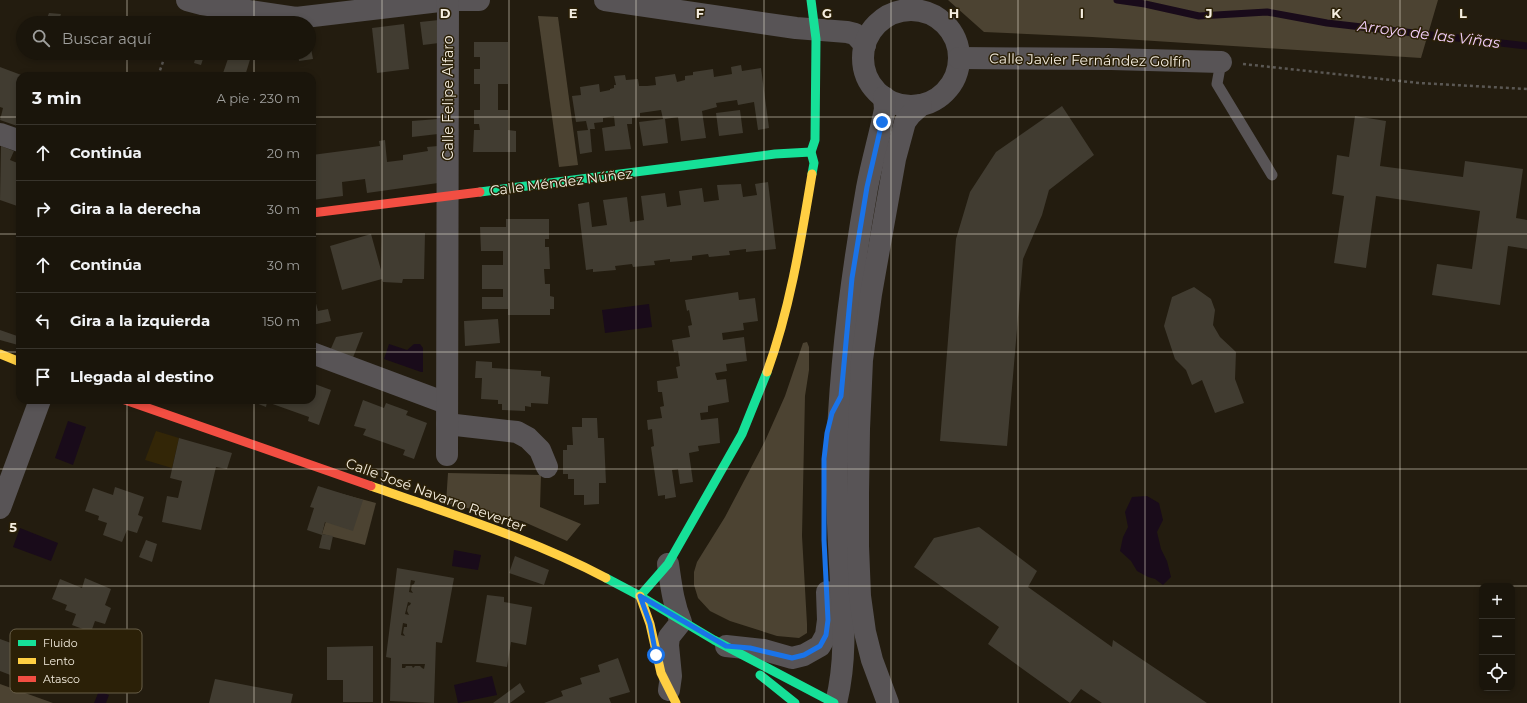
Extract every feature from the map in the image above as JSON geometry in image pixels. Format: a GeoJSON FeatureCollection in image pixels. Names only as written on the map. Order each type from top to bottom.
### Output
{"type":"FeatureCollection","features":[{"type":"Feature","properties":{"kind":"street"},"geometry":{"type":"LineString","coordinates":[[187,0],[202,4],[283,16]]}},
{"type":"Feature","properties":{"kind":"street"},"geometry":{"type":"LineString","coordinates":[[313,16],[448,0],[479,0]]}},
{"type":"Feature","properties":{"kind":"street","name":"Calle Felipe Alfaro"},"geometry":{"type":"LineString","coordinates":[[447,455],[448,0]]}},
{"type":"Feature","properties":{"kind":"street"},"geometry":{"type":"LineString","coordinates":[[605,0],[816,30],[855,34],[865,45]]}},
{"type":"Feature","properties":{"kind":"street"},"geometry":{"type":"LineString","coordinates":[[672,697],[661,673],[650,624],[640,596],[668,564],[742,434],[778,342],[811,190],[814,163],[811,152],[814,140],[817,57],[816,30],[810,0]]}},
{"type":"Feature","properties":{"kind":"street"},"geometry":{"type":"LineString","coordinates":[[888,703],[872,660],[865,632],[860,596],[858,494],[862,360],[871,294],[895,159],[906,122],[911,114],[921,106],[932,102],[949,89],[956,74],[960,58],[954,36],[948,26],[939,19],[929,13],[918,10],[890,7],[881,21],[874,28],[865,45],[864,54],[866,74],[873,87],[884,98],[902,105],[921,106]]}},
{"type":"Feature","properties":{"kind":"street","name":"Calle Javier Fernández Golfín"},"geometry":{"type":"LineString","coordinates":[[960,58],[1111,59],[1221,62]]}},
{"type":"Feature","properties":{"kind":"street"},"geometry":{"type":"LineString","coordinates":[[835,703],[841,685],[844,657],[844,629],[837,510],[837,461],[841,396],[852,278],[867,187],[884,116],[884,98]]}},
{"type":"Feature","properties":{"kind":"street"},"geometry":{"type":"LineString","coordinates":[[0,134],[16,140]]}},
{"type":"Feature","properties":{"kind":"street","name":"Calle Méndez Núñez"},"geometry":{"type":"LineString","coordinates":[[316,213],[775,154],[811,152]]}},
{"type":"Feature","properties":{"kind":"street"},"geometry":{"type":"LineString","coordinates":[[0,354],[16,360]]}},
{"type":"Feature","properties":{"kind":"street"},"geometry":{"type":"LineString","coordinates":[[316,354],[446,403]]}},
{"type":"Feature","properties":{"kind":"street"},"geometry":{"type":"LineString","coordinates":[[726,646],[750,648],[792,658],[804,655],[820,646],[826,635],[828,620],[824,540],[824,459],[827,433],[832,413],[841,396]]}},
{"type":"Feature","properties":{"kind":"street"},"geometry":{"type":"LineString","coordinates":[[0,508],[39,404]]}},
{"type":"Feature","properties":{"kind":"street","name":"Calle José Navarro Reverter"},"geometry":{"type":"LineString","coordinates":[[136,404],[507,534],[589,569],[640,596],[681,622],[835,703]]}},
{"type":"Feature","properties":{"kind":"street"},"geometry":{"type":"LineString","coordinates":[[447,424],[517,432],[528,438],[540,450],[547,467]]}},
{"type":"Feature","properties":{"kind":"street"},"geometry":{"type":"LineString","coordinates":[[668,564],[672,594],[681,622],[669,637],[668,645],[672,697]]}},
{"type":"Feature","properties":{"kind":"street","name":"Calle José Navarro Reverter"},"geometry":{"type":"LineString","coordinates":[[726,646],[795,703]]}},
{"type":"Feature","properties":{"kind":"lane"},"geometry":{"type":"LineString","coordinates":[[1221,62],[1217,84],[1272,175]]}},
{"type":"Feature","properties":{"kind":"path"},"geometry":{"type":"LineString","coordinates":[[159,72],[164,60]]}},
{"type":"Feature","properties":{"kind":"path"},"geometry":{"type":"LineString","coordinates":[[1221,62],[1419,83],[1527,90]]}},
{"type":"Feature","properties":{"kind":"shaded area"},"geometry":{"type":"Polygon","coordinates":[[[948,0],[1438,0],[1421,58],[1092,37],[984,32],[948,0]]]}},
{"type":"Feature","properties":{"kind":"shaded area"},"geometry":{"type":"Polygon","coordinates":[[[538,16],[558,17],[578,165],[559,167],[538,16]]]}},
{"type":"Feature","properties":{"kind":"shaded area"},"geometry":{"type":"Polygon","coordinates":[[[649,304],[652,327],[605,333],[602,310],[649,304]]]}},
{"type":"Feature","properties":{"kind":"shaded area"},"geometry":{"type":"Polygon","coordinates":[[[807,342],[809,347],[809,370],[805,396],[802,536],[807,633],[799,638],[777,636],[730,621],[710,611],[698,598],[694,585],[694,572],[697,562],[725,517],[765,441],[785,396],[803,343],[807,342]]]}},
{"type":"Feature","properties":{"kind":"shaded area"},"geometry":{"type":"Polygon","coordinates":[[[389,344],[407,350],[414,344],[420,344],[423,348],[423,372],[384,359],[389,344]]]}},
{"type":"Feature","properties":{"kind":"shaded area"},"geometry":{"type":"Polygon","coordinates":[[[68,421],[86,427],[73,465],[55,458],[68,421]]]}},
{"type":"Feature","properties":{"kind":"shaded area"},"geometry":{"type":"Polygon","coordinates":[[[156,431],[179,438],[172,468],[145,460],[156,431]]]}},
{"type":"Feature","properties":{"kind":"shaded area"},"geometry":{"type":"Polygon","coordinates":[[[448,473],[541,475],[540,507],[581,524],[567,541],[522,521],[446,503],[448,473]]]}},
{"type":"Feature","properties":{"kind":"shaded area"},"geometry":{"type":"Polygon","coordinates":[[[335,492],[376,503],[365,545],[322,534],[335,492]]]}},
{"type":"Feature","properties":{"kind":"shaded area"},"geometry":{"type":"Polygon","coordinates":[[[1147,496],[1159,503],[1163,520],[1157,532],[1161,549],[1167,561],[1171,577],[1163,585],[1155,579],[1137,571],[1131,561],[1120,551],[1123,537],[1128,527],[1125,512],[1132,497],[1147,496]]]}},
{"type":"Feature","properties":{"kind":"shaded area"},"geometry":{"type":"Polygon","coordinates":[[[20,528],[58,543],[51,561],[13,547],[20,528]]]}},
{"type":"Feature","properties":{"kind":"shaded area"},"geometry":{"type":"Polygon","coordinates":[[[454,550],[481,555],[478,570],[452,566],[454,550]]]}},
{"type":"Feature","properties":{"kind":"shaded area"},"geometry":{"type":"Polygon","coordinates":[[[492,676],[497,695],[458,703],[454,685],[492,676]]]}},
{"type":"Feature","properties":{"kind":"shaded area"},"geometry":{"type":"Polygon","coordinates":[[[0,684],[10,688],[10,693],[25,693],[53,703],[0,703],[0,684]]]}},
{"type":"Feature","properties":{"kind":"shaded area"},"geometry":{"type":"Polygon","coordinates":[[[98,693],[109,695],[106,703],[94,703],[98,693]]]}},
{"type":"Feature","properties":{"kind":"building"},"geometry":{"type":"Polygon","coordinates":[[[49,13],[61,14],[60,16],[48,16],[49,13]]]}},
{"type":"Feature","properties":{"kind":"building"},"geometry":{"type":"Polygon","coordinates":[[[439,20],[439,43],[423,45],[420,22],[439,20]]]}},
{"type":"Feature","properties":{"kind":"building"},"geometry":{"type":"Polygon","coordinates":[[[404,24],[409,69],[377,73],[372,28],[404,24]]]}},
{"type":"Feature","properties":{"kind":"building"},"geometry":{"type":"Polygon","coordinates":[[[474,42],[508,42],[508,84],[498,84],[498,110],[508,110],[508,130],[516,131],[516,152],[473,152],[474,130],[480,130],[479,124],[474,124],[474,110],[480,110],[480,84],[474,84],[474,69],[480,69],[480,57],[474,57],[474,42]]]}},
{"type":"Feature","properties":{"kind":"building"},"geometry":{"type":"Polygon","coordinates":[[[195,60],[203,60],[201,65],[194,63],[195,60]]]}},
{"type":"Feature","properties":{"kind":"building"},"geometry":{"type":"Polygon","coordinates":[[[228,60],[250,60],[246,72],[223,72],[228,60]]]}},
{"type":"Feature","properties":{"kind":"building"},"geometry":{"type":"Polygon","coordinates":[[[741,65],[742,71],[761,68],[769,128],[758,130],[754,102],[738,105],[737,100],[716,103],[717,107],[702,111],[706,138],[681,141],[678,117],[665,119],[668,143],[643,146],[639,122],[663,119],[661,110],[640,113],[640,117],[632,118],[632,124],[627,124],[631,149],[605,151],[602,128],[615,126],[614,116],[603,118],[603,122],[594,123],[595,129],[590,129],[592,152],[580,154],[577,131],[588,130],[586,121],[576,122],[572,96],[581,95],[580,87],[599,84],[600,92],[610,90],[614,88],[614,85],[616,85],[614,76],[625,75],[626,80],[638,79],[639,86],[656,85],[655,77],[675,74],[677,82],[685,80],[685,76],[693,75],[693,72],[713,69],[714,77],[732,74],[731,67],[741,65]]]}},
{"type":"Feature","properties":{"kind":"building"},"geometry":{"type":"Polygon","coordinates":[[[0,67],[16,73],[16,126],[0,120],[3,108],[0,107],[0,67]]]}},
{"type":"Feature","properties":{"kind":"building"},"geometry":{"type":"Polygon","coordinates":[[[1062,106],[1094,155],[1049,190],[1042,215],[1023,259],[1007,446],[940,441],[956,239],[970,192],[996,152],[1062,106]]]}},
{"type":"Feature","properties":{"kind":"building"},"geometry":{"type":"Polygon","coordinates":[[[740,110],[743,133],[719,136],[716,113],[740,110]]]}},
{"type":"Feature","properties":{"kind":"building"},"geometry":{"type":"Polygon","coordinates":[[[1355,116],[1386,121],[1380,166],[1463,177],[1465,161],[1523,169],[1516,218],[1527,220],[1527,249],[1508,246],[1500,305],[1432,295],[1437,264],[1472,269],[1480,211],[1376,196],[1366,268],[1334,263],[1344,196],[1332,194],[1337,155],[1349,157],[1355,116]]]}},
{"type":"Feature","properties":{"kind":"building"},"geometry":{"type":"Polygon","coordinates":[[[438,119],[438,134],[412,137],[412,121],[438,119]]]}},
{"type":"Feature","properties":{"kind":"building"},"geometry":{"type":"Polygon","coordinates":[[[385,140],[387,162],[403,160],[403,155],[428,151],[427,147],[438,146],[438,183],[367,193],[365,179],[342,182],[343,196],[316,199],[316,154],[380,146],[379,141],[385,140]]]}},
{"type":"Feature","properties":{"kind":"building"},"geometry":{"type":"Polygon","coordinates":[[[1,146],[14,151],[10,160],[16,162],[16,206],[0,200],[1,146]]]}},
{"type":"Feature","properties":{"kind":"building"},"geometry":{"type":"Polygon","coordinates":[[[768,182],[776,249],[746,252],[746,249],[729,251],[730,255],[709,257],[708,254],[692,256],[692,260],[670,262],[670,259],[654,261],[655,265],[633,267],[632,264],[615,266],[616,270],[593,272],[593,269],[586,270],[578,204],[589,202],[592,227],[607,225],[603,200],[627,197],[630,222],[644,220],[641,196],[665,193],[667,207],[681,205],[679,191],[702,188],[704,202],[719,200],[717,185],[741,184],[743,197],[757,195],[755,184],[768,182]]]}},
{"type":"Feature","properties":{"kind":"building"},"geometry":{"type":"Polygon","coordinates":[[[506,219],[549,219],[549,239],[545,239],[545,247],[549,247],[550,269],[544,269],[545,284],[550,284],[550,296],[554,297],[554,309],[550,309],[550,315],[508,315],[508,309],[482,309],[482,297],[503,297],[503,289],[482,289],[482,265],[503,265],[503,251],[481,251],[480,227],[506,227],[506,219]]]}},
{"type":"Feature","properties":{"kind":"building"},"geometry":{"type":"Polygon","coordinates":[[[382,233],[425,233],[424,279],[403,279],[402,283],[383,282],[382,279],[342,290],[330,246],[371,234],[381,270],[382,233]]]}},
{"type":"Feature","properties":{"kind":"building"},"geometry":{"type":"Polygon","coordinates":[[[1194,287],[1211,299],[1215,310],[1213,325],[1220,337],[1236,352],[1235,379],[1244,403],[1215,413],[1202,380],[1192,385],[1186,370],[1175,359],[1164,326],[1172,297],[1194,287]]]}},
{"type":"Feature","properties":{"kind":"building"},"geometry":{"type":"Polygon","coordinates":[[[738,292],[739,300],[755,298],[758,321],[743,323],[744,330],[722,333],[723,340],[744,337],[747,361],[726,364],[727,371],[715,373],[717,380],[726,379],[729,402],[708,406],[708,412],[700,413],[701,420],[718,418],[720,443],[698,446],[699,451],[689,453],[693,482],[680,484],[678,469],[672,470],[676,497],[665,499],[665,495],[658,496],[651,447],[654,446],[652,429],[648,430],[647,420],[662,418],[660,407],[664,406],[662,392],[658,392],[657,381],[678,378],[676,367],[680,366],[678,351],[674,352],[672,340],[690,337],[688,326],[692,325],[685,300],[738,292]]]}},
{"type":"Feature","properties":{"kind":"building"},"geometry":{"type":"Polygon","coordinates":[[[316,304],[318,311],[328,309],[331,321],[316,324],[316,304]]]}},
{"type":"Feature","properties":{"kind":"building"},"geometry":{"type":"Polygon","coordinates":[[[498,319],[500,343],[465,346],[464,321],[498,319]]]}},
{"type":"Feature","properties":{"kind":"building"},"geometry":{"type":"Polygon","coordinates":[[[0,330],[16,336],[16,344],[0,340],[0,330]]]}},
{"type":"Feature","properties":{"kind":"building"},"geometry":{"type":"Polygon","coordinates":[[[363,332],[352,360],[329,353],[336,337],[363,332]]]}},
{"type":"Feature","properties":{"kind":"building"},"geometry":{"type":"Polygon","coordinates":[[[476,361],[492,362],[492,368],[541,371],[541,376],[550,377],[548,404],[531,403],[531,407],[525,406],[525,411],[502,410],[502,404],[498,404],[498,400],[481,399],[482,378],[475,378],[476,361]]]}},
{"type":"Feature","properties":{"kind":"building"},"geometry":{"type":"Polygon","coordinates":[[[316,384],[331,390],[319,425],[308,421],[309,417],[273,404],[316,404],[316,384]]]}},
{"type":"Feature","properties":{"kind":"building"},"geometry":{"type":"Polygon","coordinates":[[[363,400],[384,408],[386,403],[408,411],[406,415],[427,423],[414,459],[403,455],[405,450],[363,435],[366,429],[354,426],[363,400]]]}},
{"type":"Feature","properties":{"kind":"building"},"geometry":{"type":"Polygon","coordinates":[[[258,404],[267,404],[266,407],[258,404]]]}},
{"type":"Feature","properties":{"kind":"building"},"geometry":{"type":"Polygon","coordinates":[[[582,418],[597,418],[598,438],[604,438],[606,483],[599,483],[599,504],[584,505],[584,495],[574,495],[574,479],[568,479],[568,474],[563,474],[563,450],[567,450],[567,445],[573,445],[572,427],[582,427],[582,418]]]}},
{"type":"Feature","properties":{"kind":"building"},"geometry":{"type":"Polygon","coordinates":[[[179,438],[232,453],[227,469],[216,467],[201,530],[162,522],[167,496],[178,498],[182,481],[170,478],[179,438]]]}},
{"type":"Feature","properties":{"kind":"building"},"geometry":{"type":"Polygon","coordinates":[[[318,486],[363,500],[353,531],[325,522],[322,534],[333,536],[330,550],[319,548],[322,535],[307,530],[314,508],[310,507],[318,486]]]}},
{"type":"Feature","properties":{"kind":"building"},"geometry":{"type":"Polygon","coordinates":[[[115,487],[144,497],[138,515],[143,517],[137,533],[127,530],[122,542],[103,535],[107,523],[98,520],[99,516],[85,511],[93,488],[113,495],[115,487]]]}},
{"type":"Feature","properties":{"kind":"building"},"geometry":{"type":"Polygon","coordinates":[[[979,527],[1037,571],[1028,587],[1112,647],[1113,640],[1207,703],[1102,703],[1081,689],[1070,703],[988,644],[999,627],[914,567],[934,538],[979,527]]]}},
{"type":"Feature","properties":{"kind":"building"},"geometry":{"type":"Polygon","coordinates":[[[146,540],[157,544],[152,562],[139,557],[146,540]]]}},
{"type":"Feature","properties":{"kind":"building"},"geometry":{"type":"Polygon","coordinates":[[[515,556],[549,570],[544,585],[509,573],[515,556]]]}},
{"type":"Feature","properties":{"kind":"building"},"geometry":{"type":"Polygon","coordinates":[[[397,568],[454,578],[442,643],[436,642],[434,703],[390,701],[391,658],[386,657],[397,568]],[[411,580],[409,592],[413,593],[411,590],[415,581],[411,580]],[[408,602],[405,614],[409,615],[407,611],[408,606],[411,603],[408,602]],[[403,623],[401,635],[405,636],[403,633],[404,627],[407,627],[407,624],[403,623]],[[402,664],[402,668],[405,668],[406,666],[412,666],[413,668],[415,666],[420,666],[424,669],[425,664],[402,664]]]}},
{"type":"Feature","properties":{"kind":"building"},"geometry":{"type":"Polygon","coordinates":[[[85,578],[111,589],[105,605],[111,608],[105,624],[95,621],[92,629],[83,629],[72,625],[76,614],[65,610],[67,605],[52,599],[60,579],[82,588],[85,578]]]}},
{"type":"Feature","properties":{"kind":"building"},"geometry":{"type":"Polygon","coordinates":[[[487,595],[504,597],[504,602],[532,607],[526,645],[511,642],[507,667],[476,662],[487,595]]]}},
{"type":"Feature","properties":{"kind":"building"},"geometry":{"type":"Polygon","coordinates":[[[0,639],[10,643],[10,675],[0,671],[0,639]]]}},
{"type":"Feature","properties":{"kind":"building"},"geometry":{"type":"Polygon","coordinates":[[[373,646],[373,702],[343,702],[343,680],[327,680],[327,647],[373,646]]]}},
{"type":"Feature","properties":{"kind":"building"},"geometry":{"type":"Polygon","coordinates":[[[618,658],[630,692],[609,698],[611,703],[544,703],[563,696],[561,691],[582,684],[580,678],[600,672],[598,665],[618,658]]]}},
{"type":"Feature","properties":{"kind":"building"},"geometry":{"type":"Polygon","coordinates":[[[215,679],[293,694],[291,703],[209,703],[215,679]]]}},
{"type":"Feature","properties":{"kind":"building"},"geometry":{"type":"Polygon","coordinates":[[[520,683],[525,692],[510,703],[493,703],[520,683]]]}},
{"type":"Feature","properties":{"kind":"waterway","name":"Arroyo de las Viñas"},"geometry":{"type":"LineString","coordinates":[[1117,0],[1145,4],[1199,16],[1267,12],[1327,23],[1527,46]]}},
{"type":"Feature","properties":{"kind":"traffic: fast"},"geometry":{"type":"LineString","coordinates":[[811,0],[816,39],[815,140],[811,152],[814,163],[812,174]]}},
{"type":"Feature","properties":{"kind":"traffic: fast"},"geometry":{"type":"LineString","coordinates":[[480,192],[775,154],[811,152]]}},
{"type":"Feature","properties":{"kind":"traffic: fast"},"geometry":{"type":"LineString","coordinates":[[640,596],[668,564],[742,434],[767,372]]}},
{"type":"Feature","properties":{"kind":"traffic: fast"},"geometry":{"type":"LineString","coordinates":[[606,578],[640,596],[714,640],[834,703]]}},
{"type":"Feature","properties":{"kind":"traffic: fast"},"geometry":{"type":"LineString","coordinates":[[760,675],[795,703]]}},
{"type":"Feature","properties":{"kind":"traffic: slow"},"geometry":{"type":"LineString","coordinates":[[767,372],[788,299],[799,249],[812,174]]}},
{"type":"Feature","properties":{"kind":"traffic: slow"},"geometry":{"type":"LineString","coordinates":[[0,354],[16,360]]}},
{"type":"Feature","properties":{"kind":"traffic: slow"},"geometry":{"type":"LineString","coordinates":[[371,486],[520,539],[606,578]]}},
{"type":"Feature","properties":{"kind":"traffic: slow"},"geometry":{"type":"LineString","coordinates":[[640,596],[650,624],[661,673],[676,703]]}},
{"type":"Feature","properties":{"kind":"traffic: jam"},"geometry":{"type":"LineString","coordinates":[[316,212],[480,192]]}},
{"type":"Feature","properties":{"kind":"traffic: jam"},"geometry":{"type":"LineString","coordinates":[[136,404],[371,486]]}},
{"type":"Feature","properties":{"kind":"route"},"geometry":{"type":"LineString","coordinates":[[656,655],[650,624],[640,596],[681,622],[726,646],[764,650],[792,658],[804,655],[820,646],[826,635],[828,620],[824,540],[824,459],[827,433],[832,413],[841,396],[847,318],[852,278],[867,187],[882,122]]}}]}
